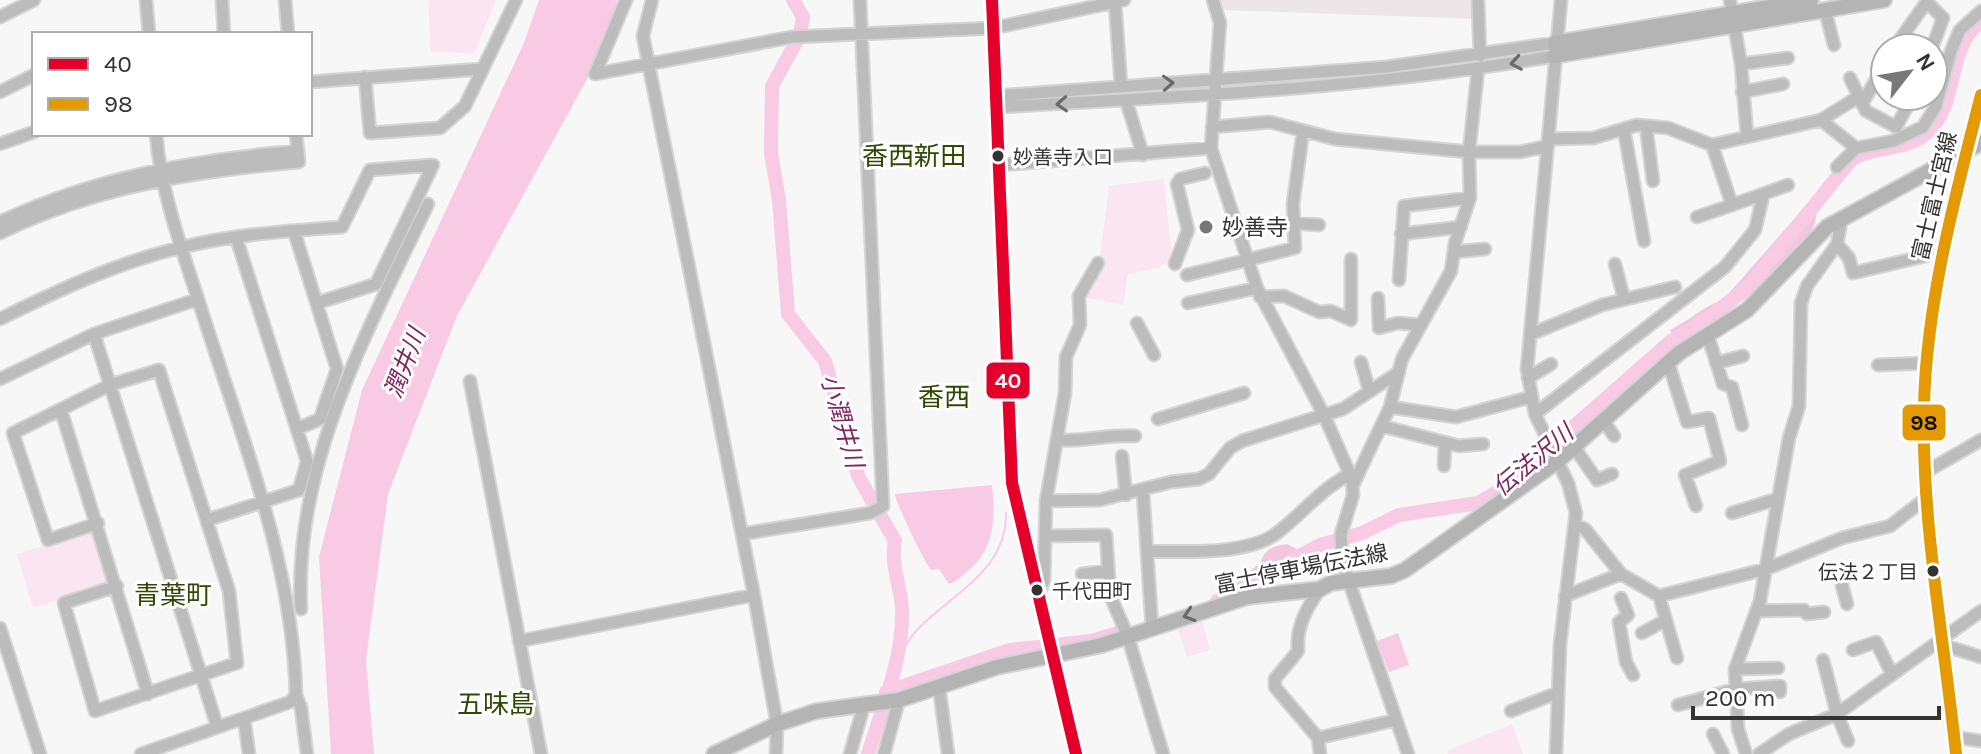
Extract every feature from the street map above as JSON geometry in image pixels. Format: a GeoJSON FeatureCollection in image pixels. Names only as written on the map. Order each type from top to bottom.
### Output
{"type":"FeatureCollection","features":[{"type":"Feature","properties":{"kind":"main road"},"geometry":{"type":"LineString","coordinates":[[1555,50],[1811,0]]}},
{"type":"Feature","properties":{"kind":"main road"},"geometry":{"type":"LineString","coordinates":[[1732,13],[1825,10],[1884,0]]}},
{"type":"Feature","properties":{"kind":"main road","name":"富士富士宮線"},"geometry":{"type":"LineString","coordinates":[[1956,754],[1925,499],[1927,363],[1942,252],[1974,146],[1981,95]]}},
{"type":"Feature","properties":{"kind":"main road","name":"富士停車場伝法線"},"geometry":{"type":"LineString","coordinates":[[714,754],[777,724],[817,711],[883,702],[1247,597],[1320,589],[1405,570],[1574,447],[1668,362],[1747,310],[1814,238],[1842,217],[1974,146]]}},
{"type":"Feature","properties":{"kind":"street"},"geometry":{"type":"LineString","coordinates":[[0,17],[34,0]]}},
{"type":"Feature","properties":{"kind":"street"},"geometry":{"type":"LineString","coordinates":[[146,0],[149,32]]}},
{"type":"Feature","properties":{"kind":"street"},"geometry":{"type":"LineString","coordinates":[[222,0],[224,32]]}},
{"type":"Feature","properties":{"kind":"street"},"geometry":{"type":"LineString","coordinates":[[285,0],[288,32]]}},
{"type":"Feature","properties":{"kind":"street"},"geometry":{"type":"LineString","coordinates":[[365,77],[370,133],[440,128],[465,106],[516,0]]}},
{"type":"Feature","properties":{"kind":"street"},"geometry":{"type":"LineString","coordinates":[[626,0],[595,74],[792,37],[994,28],[1120,1],[1121,86]]}},
{"type":"Feature","properties":{"kind":"street"},"geometry":{"type":"LineString","coordinates":[[652,0],[643,36],[754,595],[777,724],[776,754]]}},
{"type":"Feature","properties":{"kind":"street"},"geometry":{"type":"LineString","coordinates":[[742,534],[870,513],[883,506],[860,0]]}},
{"type":"Feature","properties":{"kind":"street"},"geometry":{"type":"LineString","coordinates":[[992,0],[1012,483],[1076,754]]}},
{"type":"Feature","properties":{"kind":"street"},"geometry":{"type":"LineString","coordinates":[[1213,0],[1220,23],[1212,171],[1258,293],[1324,415],[1352,479]]}},
{"type":"Feature","properties":{"kind":"street"},"geometry":{"type":"LineString","coordinates":[[1478,0],[1480,56]]}},
{"type":"Feature","properties":{"kind":"street"},"geometry":{"type":"LineString","coordinates":[[1556,754],[1557,693],[1565,596],[1576,525],[1574,501],[1535,414],[1528,378],[1561,0]]}},
{"type":"Feature","properties":{"kind":"street"},"geometry":{"type":"LineString","coordinates":[[1906,32],[1928,1],[1943,18],[1938,32]]}},
{"type":"Feature","properties":{"kind":"street"},"geometry":{"type":"LineString","coordinates":[[1825,10],[1834,45]]}},
{"type":"Feature","properties":{"kind":"street"},"geometry":{"type":"LineString","coordinates":[[1837,167],[1856,148],[1893,141],[1923,127],[1936,106],[1960,30],[1981,11]]}},
{"type":"Feature","properties":{"kind":"street"},"geometry":{"type":"LineString","coordinates":[[1732,13],[1741,64],[1747,135]]}},
{"type":"Feature","properties":{"kind":"street"},"geometry":{"type":"LineString","coordinates":[[997,102],[1121,86],[1215,87],[1478,69],[1555,50]]}},
{"type":"Feature","properties":{"kind":"street"},"geometry":{"type":"LineString","coordinates":[[997,102],[1126,100],[1480,56],[1555,50]]}},
{"type":"Feature","properties":{"kind":"street"},"geometry":{"type":"LineString","coordinates":[[1741,64],[1788,58]]}},
{"type":"Feature","properties":{"kind":"street"},"geometry":{"type":"LineString","coordinates":[[312,82],[482,69]]}},
{"type":"Feature","properties":{"kind":"street"},"geometry":{"type":"LineString","coordinates":[[1408,754],[1347,581],[1340,540],[1352,479],[1390,407],[1402,359],[1445,286],[1470,198],[1469,152],[1478,69]]}},
{"type":"Feature","properties":{"kind":"street"},"geometry":{"type":"LineString","coordinates":[[0,92],[32,76]]}},
{"type":"Feature","properties":{"kind":"street"},"geometry":{"type":"LineString","coordinates":[[1850,78],[1866,111],[1896,127],[1904,112]]}},
{"type":"Feature","properties":{"kind":"street"},"geometry":{"type":"LineString","coordinates":[[1742,92],[1783,84]]}},
{"type":"Feature","properties":{"kind":"street"},"geometry":{"type":"LineString","coordinates":[[1212,127],[1264,122],[1335,139],[1469,152],[1520,152],[1548,142],[1593,138],[1646,126],[1668,128],[1712,145],[1821,120],[1860,101],[1869,88]]}},
{"type":"Feature","properties":{"kind":"street"},"geometry":{"type":"LineString","coordinates":[[1126,100],[1143,155]]}},
{"type":"Feature","properties":{"kind":"street"},"geometry":{"type":"LineString","coordinates":[[1821,120],[1856,148]]}},
{"type":"Feature","properties":{"kind":"street"},"geometry":{"type":"LineString","coordinates":[[1646,126],[1653,181]]}},
{"type":"Feature","properties":{"kind":"street"},"geometry":{"type":"LineString","coordinates":[[1624,130],[1644,241]]}},
{"type":"Feature","properties":{"kind":"street"},"geometry":{"type":"LineString","coordinates":[[1187,275],[1295,248],[1294,223],[1303,131]]}},
{"type":"Feature","properties":{"kind":"street"},"geometry":{"type":"LineString","coordinates":[[0,144],[32,133]]}},
{"type":"Feature","properties":{"kind":"street"},"geometry":{"type":"LineString","coordinates":[[156,136],[160,174],[181,247],[278,555],[307,754]]}},
{"type":"Feature","properties":{"kind":"street"},"geometry":{"type":"LineString","coordinates":[[0,233],[75,202],[211,159],[298,157],[296,136]]}},
{"type":"Feature","properties":{"kind":"street"},"geometry":{"type":"LineString","coordinates":[[1712,145],[1732,205]]}},
{"type":"Feature","properties":{"kind":"street"},"geometry":{"type":"LineString","coordinates":[[999,165],[1211,148]]}},
{"type":"Feature","properties":{"kind":"street"},"geometry":{"type":"LineString","coordinates":[[0,319],[92,275],[181,247],[236,237],[342,227],[370,170],[433,165],[376,284],[317,303]]}},
{"type":"Feature","properties":{"kind":"street"},"geometry":{"type":"LineString","coordinates":[[1175,264],[1188,230],[1177,184],[1180,179],[1212,171]]}},
{"type":"Feature","properties":{"kind":"street"},"geometry":{"type":"LineString","coordinates":[[0,222],[73,192],[160,174]]}},
{"type":"Feature","properties":{"kind":"street"},"geometry":{"type":"LineString","coordinates":[[1697,217],[1788,185]]}},
{"type":"Feature","properties":{"kind":"street"},"geometry":{"type":"LineString","coordinates":[[1535,414],[1725,267],[1755,230],[1763,196]]}},
{"type":"Feature","properties":{"kind":"street"},"geometry":{"type":"LineString","coordinates":[[1399,280],[1404,206],[1470,198]]}},
{"type":"Feature","properties":{"kind":"street"},"geometry":{"type":"LineString","coordinates":[[301,609],[301,553],[319,461],[360,348],[428,204]]}},
{"type":"Feature","properties":{"kind":"street"},"geometry":{"type":"LineString","coordinates":[[1746,754],[1738,729],[1735,669],[1756,611],[1777,499],[1799,406],[1801,303],[1807,286],[1837,244],[1842,217]]}},
{"type":"Feature","properties":{"kind":"street"},"geometry":{"type":"LineString","coordinates":[[1294,223],[1319,225]]}},
{"type":"Feature","properties":{"kind":"street"},"geometry":{"type":"LineString","coordinates":[[1401,234],[1461,227]]}},
{"type":"Feature","properties":{"kind":"street"},"geometry":{"type":"LineString","coordinates":[[294,231],[337,369],[320,419],[297,429]]}},
{"type":"Feature","properties":{"kind":"street"},"geometry":{"type":"LineString","coordinates":[[207,520],[299,490],[307,461],[236,237]]}},
{"type":"Feature","properties":{"kind":"street"},"geometry":{"type":"LineString","coordinates":[[1837,244],[1849,258],[1853,273],[1942,252]]}},
{"type":"Feature","properties":{"kind":"street"},"geometry":{"type":"LineString","coordinates":[[1454,252],[1485,249]]}},
{"type":"Feature","properties":{"kind":"street"},"geometry":{"type":"LineString","coordinates":[[1188,303],[1258,293],[1284,296],[1319,312],[1331,311],[1351,320],[1351,259]]}},
{"type":"Feature","properties":{"kind":"street"},"geometry":{"type":"LineString","coordinates":[[1038,597],[1044,580],[1046,501],[1058,440],[1066,357],[1080,325],[1079,296],[1098,263]]}},
{"type":"Feature","properties":{"kind":"street"},"geometry":{"type":"LineString","coordinates":[[1615,264],[1624,299]]}},
{"type":"Feature","properties":{"kind":"street"},"geometry":{"type":"LineString","coordinates":[[1351,276],[1364,275]]}},
{"type":"Feature","properties":{"kind":"street"},"geometry":{"type":"LineString","coordinates":[[1531,334],[1556,321],[1624,299],[1675,287]]}},
{"type":"Feature","properties":{"kind":"street"},"geometry":{"type":"LineString","coordinates":[[1378,298],[1379,328],[1398,323],[1421,325]]}},
{"type":"Feature","properties":{"kind":"street"},"geometry":{"type":"LineString","coordinates":[[0,379],[94,334],[198,299]]}},
{"type":"Feature","properties":{"kind":"street"},"geometry":{"type":"LineString","coordinates":[[1137,323],[1154,355]]}},
{"type":"Feature","properties":{"kind":"street"},"geometry":{"type":"LineString","coordinates":[[94,334],[217,726]]}},
{"type":"Feature","properties":{"kind":"street"},"geometry":{"type":"LineString","coordinates":[[1708,336],[1723,384],[1732,387],[1742,425]]}},
{"type":"Feature","properties":{"kind":"street"},"geometry":{"type":"LineString","coordinates":[[1716,363],[1743,356]]}},
{"type":"Feature","properties":{"kind":"street"},"geometry":{"type":"LineString","coordinates":[[1361,362],[1369,390]]}},
{"type":"Feature","properties":{"kind":"street"},"geometry":{"type":"LineString","coordinates":[[1668,362],[1687,422],[1709,418],[1720,461],[1685,475],[1696,506]]}},
{"type":"Feature","properties":{"kind":"street"},"geometry":{"type":"LineString","coordinates":[[1878,365],[1927,363]]}},
{"type":"Feature","properties":{"kind":"street"},"geometry":{"type":"LineString","coordinates":[[1528,378],[1551,364]]}},
{"type":"Feature","properties":{"kind":"street"},"geometry":{"type":"LineString","coordinates":[[98,523],[48,540],[13,433],[110,385],[159,370],[229,591],[237,663],[95,711],[64,603],[117,586]]}},
{"type":"Feature","properties":{"kind":"street"},"geometry":{"type":"LineString","coordinates":[[1046,501],[1100,500],[1143,492],[1171,482],[1199,479],[1209,474],[1230,448],[1242,441],[1343,409],[1399,372]]}},
{"type":"Feature","properties":{"kind":"street"},"geometry":{"type":"LineString","coordinates":[[470,381],[541,754]]}},
{"type":"Feature","properties":{"kind":"street"},"geometry":{"type":"LineString","coordinates":[[1158,419],[1244,393]]}},
{"type":"Feature","properties":{"kind":"street"},"geometry":{"type":"LineString","coordinates":[[1390,407],[1456,417],[1531,397]]}},
{"type":"Feature","properties":{"kind":"street"},"geometry":{"type":"LineString","coordinates":[[61,410],[148,694]]}},
{"type":"Feature","properties":{"kind":"street"},"geometry":{"type":"LineString","coordinates":[[1603,420],[1614,436]]}},
{"type":"Feature","properties":{"kind":"street"},"geometry":{"type":"LineString","coordinates":[[1382,426],[1459,446],[1483,444]]}},
{"type":"Feature","properties":{"kind":"street"},"geometry":{"type":"LineString","coordinates":[[1058,440],[1079,441],[1112,434],[1135,436]]}},
{"type":"Feature","properties":{"kind":"street"},"geometry":{"type":"LineString","coordinates":[[1924,473],[1981,440]]}},
{"type":"Feature","properties":{"kind":"street"},"geometry":{"type":"LineString","coordinates":[[1444,466],[1445,443]]}},
{"type":"Feature","properties":{"kind":"street"},"geometry":{"type":"LineString","coordinates":[[1574,447],[1597,480],[1612,474]]}},
{"type":"Feature","properties":{"kind":"street"},"geometry":{"type":"LineString","coordinates":[[1122,456],[1126,495]]}},
{"type":"Feature","properties":{"kind":"street"},"geometry":{"type":"LineString","coordinates":[[1148,551],[1255,545],[1275,534],[1330,484],[1352,479]]}},
{"type":"Feature","properties":{"kind":"street"},"geometry":{"type":"LineString","coordinates":[[1143,492],[1151,624]]}},
{"type":"Feature","properties":{"kind":"street"},"geometry":{"type":"LineString","coordinates":[[1732,513],[1777,499]]}},
{"type":"Feature","properties":{"kind":"street"},"geometry":{"type":"LineString","coordinates":[[1659,596],[1766,569],[1842,538],[1890,526],[1925,499]]}},
{"type":"Feature","properties":{"kind":"street"},"geometry":{"type":"LineString","coordinates":[[1576,525],[1585,529],[1621,574],[1659,596],[1677,658]]}},
{"type":"Feature","properties":{"kind":"street"},"geometry":{"type":"LineString","coordinates":[[1046,536],[1106,535],[1110,595],[1125,633],[1141,658],[1163,754]]}},
{"type":"Feature","properties":{"kind":"street"},"geometry":{"type":"LineString","coordinates":[[1082,574],[1108,571]]}},
{"type":"Feature","properties":{"kind":"street"},"geometry":{"type":"LineString","coordinates":[[1565,596],[1621,574]]}},
{"type":"Feature","properties":{"kind":"street"},"geometry":{"type":"LineString","coordinates":[[1842,585],[1847,604]]}},
{"type":"Feature","properties":{"kind":"street"},"geometry":{"type":"LineString","coordinates":[[1320,589],[1307,607],[1297,635],[1298,651],[1275,679],[1275,687],[1318,738],[1320,754]]}},
{"type":"Feature","properties":{"kind":"street"},"geometry":{"type":"LineString","coordinates":[[519,641],[754,595]]}},
{"type":"Feature","properties":{"kind":"street"},"geometry":{"type":"LineString","coordinates":[[1621,598],[1628,615],[1619,622],[1626,662],[1633,675]]}},
{"type":"Feature","properties":{"kind":"street"},"geometry":{"type":"LineString","coordinates":[[1756,611],[1824,612]]}},
{"type":"Feature","properties":{"kind":"street"},"geometry":{"type":"LineString","coordinates":[[1759,754],[1789,734],[1837,714],[1942,642],[1981,611]]}},
{"type":"Feature","properties":{"kind":"street"},"geometry":{"type":"LineString","coordinates":[[1642,633],[1666,620]]}},
{"type":"Feature","properties":{"kind":"street"},"geometry":{"type":"LineString","coordinates":[[0,628],[40,754]]}},
{"type":"Feature","properties":{"kind":"street"},"geometry":{"type":"LineString","coordinates":[[1853,650],[1876,642],[1892,674]]}},
{"type":"Feature","properties":{"kind":"street"},"geometry":{"type":"LineString","coordinates":[[1942,642],[1981,657]]}},
{"type":"Feature","properties":{"kind":"street"},"geometry":{"type":"LineString","coordinates":[[1823,660],[1837,714],[1848,741]]}},
{"type":"Feature","properties":{"kind":"street"},"geometry":{"type":"LineString","coordinates":[[1735,669],[1778,668]]}},
{"type":"Feature","properties":{"kind":"street"},"geometry":{"type":"LineString","coordinates":[[1678,705],[1736,689],[1780,686],[1780,692]]}},
{"type":"Feature","properties":{"kind":"street"},"geometry":{"type":"LineString","coordinates":[[939,687],[948,754]]}},
{"type":"Feature","properties":{"kind":"street"},"geometry":{"type":"LineString","coordinates":[[1511,711],[1557,693]]}},
{"type":"Feature","properties":{"kind":"street"},"geometry":{"type":"LineString","coordinates":[[141,754],[155,752],[217,726],[290,702],[296,695]]}},
{"type":"Feature","properties":{"kind":"street"},"geometry":{"type":"LineString","coordinates":[[850,754],[883,702]]}},
{"type":"Feature","properties":{"kind":"street"},"geometry":{"type":"LineString","coordinates":[[883,702],[884,754]]}},
{"type":"Feature","properties":{"kind":"street"},"geometry":{"type":"LineString","coordinates":[[244,718],[249,754]]}},
{"type":"Feature","properties":{"kind":"street"},"geometry":{"type":"LineString","coordinates":[[1318,738],[1396,720]]}},
{"type":"Feature","properties":{"kind":"street"},"geometry":{"type":"LineString","coordinates":[[1713,734],[1723,754]]}},
{"type":"Feature","properties":{"kind":"street"},"geometry":{"type":"LineString","coordinates":[[1954,737],[1981,741]]}},
{"type":"Feature","properties":{"kind":"shaded area"},"geometry":{"type":"Polygon","coordinates":[[[428,0],[496,0],[474,54],[431,51],[428,0]]]}},
{"type":"Feature","properties":{"kind":"shaded area"},"geometry":{"type":"Polygon","coordinates":[[[1216,0],[1478,0],[1479,19],[1218,10],[1216,0]]]}},
{"type":"Feature","properties":{"kind":"shaded area"},"geometry":{"type":"Polygon","coordinates":[[[1164,179],[1172,259],[1158,268],[1128,274],[1123,305],[1083,297],[1100,256],[1109,186],[1164,179]]]}},
{"type":"Feature","properties":{"kind":"shaded area"},"geometry":{"type":"Polygon","coordinates":[[[1810,201],[1819,208],[1813,228],[1797,249],[1750,294],[1679,346],[1670,330],[1723,300],[1810,201]]]}},
{"type":"Feature","properties":{"kind":"shaded area"},"geometry":{"type":"Polygon","coordinates":[[[96,530],[112,583],[33,608],[17,554],[96,530]]]}},
{"type":"Feature","properties":{"kind":"shaded area"},"geometry":{"type":"Polygon","coordinates":[[[1287,544],[1297,549],[1295,561],[1266,583],[1244,588],[1242,576],[1260,564],[1270,549],[1287,544]]]}},
{"type":"Feature","properties":{"kind":"shaded area"},"geometry":{"type":"Polygon","coordinates":[[[1200,615],[1210,650],[1187,657],[1176,623],[1200,615]]]}},
{"type":"Feature","properties":{"kind":"shaded area"},"geometry":{"type":"Polygon","coordinates":[[[1512,724],[1523,754],[1448,754],[1447,751],[1512,724]]]}},
{"type":"Feature","properties":{"kind":"water","name":"潤井川"},"geometry":{"type":"Polygon","coordinates":[[[539,0],[617,0],[609,39],[457,316],[388,494],[366,660],[374,754],[331,754],[319,557],[362,390],[523,45],[539,0]]]}},
{"type":"Feature","properties":{"kind":"water"},"geometry":{"type":"Polygon","coordinates":[[[992,485],[993,520],[989,541],[978,561],[949,584],[939,569],[931,570],[928,565],[895,494],[992,485]]]}},
{"type":"Feature","properties":{"kind":"water"},"geometry":{"type":"Polygon","coordinates":[[[1398,633],[1409,665],[1389,672],[1377,641],[1398,633]]]}},
{"type":"Feature","properties":{"kind":"waterway","name":"小潤井川"},"geometry":{"type":"LineString","coordinates":[[793,0],[803,17],[800,35],[772,86],[771,153],[779,200],[788,314],[825,361],[858,476],[895,541],[894,559],[902,609],[896,664],[868,754]]}},
{"type":"Feature","properties":{"kind":"waterway","name":"伝法沢川"},"geometry":{"type":"LineString","coordinates":[[1217,601],[1320,545],[1362,533],[1399,515],[1478,503],[1504,488],[1671,341],[1706,320],[1750,285],[1851,160],[1909,143],[1927,133],[1944,107],[1962,46],[1981,21]]}},
{"type":"Feature","properties":{"kind":"waterway"},"geometry":{"type":"LineString","coordinates":[[896,661],[917,630],[988,566],[1004,533],[1006,513]]}},
{"type":"Feature","properties":{"kind":"waterway","name":"伝法沢川"},"geometry":{"type":"LineString","coordinates":[[886,692],[1010,650],[1091,641],[1125,631]]}},
{"type":"Feature","properties":{"kind":"transit line","name":"40"},"geometry":{"type":"LineString","coordinates":[[992,0],[1012,483],[1076,754]]}},
{"type":"Feature","properties":{"kind":"transit line","name":"98"},"geometry":{"type":"LineString","coordinates":[[1956,754],[1930,536],[1924,404],[1936,287],[1981,95]]}},
{"type":"Feature","properties":{"kind":"place","name":"妙善寺入口"},"geometry":{"type":"Point","coordinates":[998,156]}},
{"type":"Feature","properties":{"kind":"place","name":"妙善寺"},"geometry":{"type":"Point","coordinates":[1206,227]}},
{"type":"Feature","properties":{"kind":"place","name":"伝法２丁目"},"geometry":{"type":"Point","coordinates":[1933,571]}},
{"type":"Feature","properties":{"kind":"place","name":"千代田町"},"geometry":{"type":"Point","coordinates":[1037,590]}},
{"type":"Feature","properties":{"kind":"district","name":"香西新田"},"geometry":{"type":"Point","coordinates":[914,156]}},
{"type":"Feature","properties":{"kind":"district","name":"香西"},"geometry":{"type":"Point","coordinates":[944,397]}},
{"type":"Feature","properties":{"kind":"district","name":"青葉町"},"geometry":{"type":"Point","coordinates":[173,595]}},
{"type":"Feature","properties":{"kind":"district","name":"五味島"},"geometry":{"type":"Point","coordinates":[496,704]}}]}
